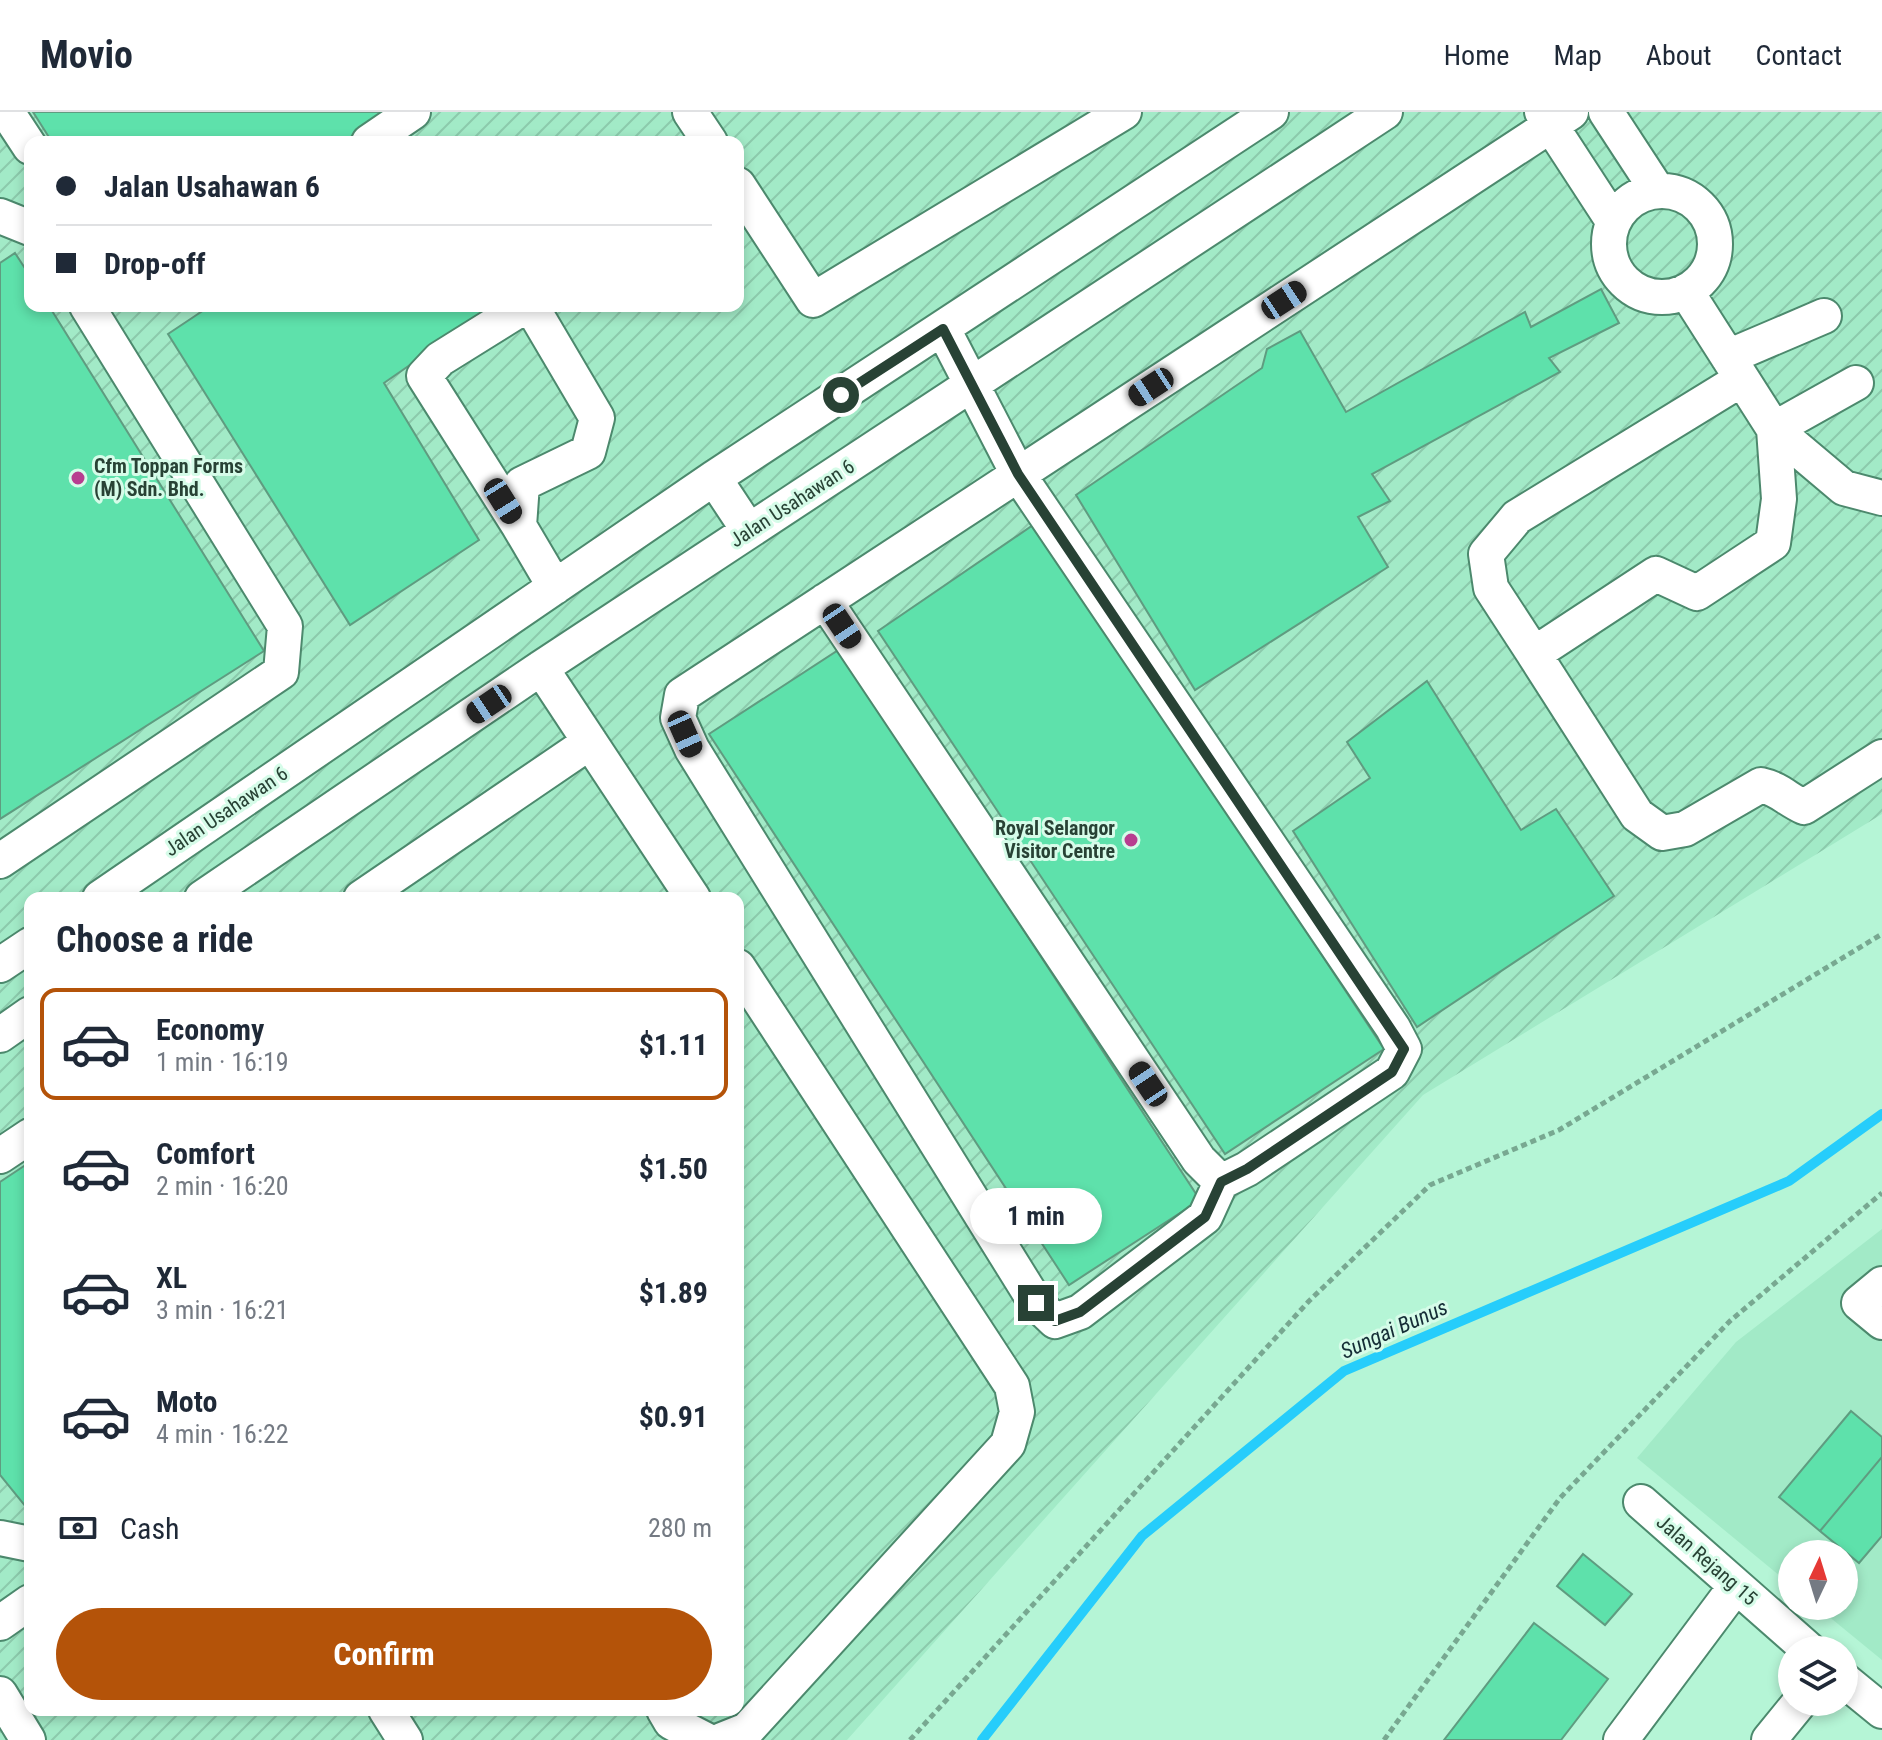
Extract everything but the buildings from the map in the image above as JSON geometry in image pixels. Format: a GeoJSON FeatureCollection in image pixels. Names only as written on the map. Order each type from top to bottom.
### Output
{"type":"FeatureCollection","features":[{"type":"Feature","properties":{"kind":"street"},"geometry":{"type":"LineString","coordinates":[[7,112],[24,138]]}},
{"type":"Feature","properties":{"kind":"street"},"geometry":{"type":"LineString","coordinates":[[378,136],[413,112]]}},
{"type":"Feature","properties":{"kind":"street"},"geometry":{"type":"LineString","coordinates":[[690,112],[706,136]]}},
{"type":"Feature","properties":{"kind":"street"},"geometry":{"type":"LineString","coordinates":[[744,194],[813,300],[1124,112]]}},
{"type":"Feature","properties":{"kind":"street","name":"Jalan Usahawan 6"},"geometry":{"type":"LineString","coordinates":[[109,892],[714,478],[1271,112]]}},
{"type":"Feature","properties":{"kind":"street","name":"Jalan Usahawan 6"},"geometry":{"type":"LineString","coordinates":[[211,892],[541,668],[1385,112]]}},
{"type":"Feature","properties":{"kind":"street"},"geometry":{"type":"LineString","coordinates":[[1606,112],[1657,190]]}},
{"type":"Feature","properties":{"kind":"street"},"geometry":{"type":"LineString","coordinates":[[943,329],[1018,474],[1404,1049],[1392,1072],[1247,1169],[1221,1182],[1205,1217],[1080,1312],[1055,1321],[1036,1303],[692,749],[678,718],[682,695],[1018,474],[1554,116],[1613,221],[1610,252],[1625,281],[1654,296],[1686,291],[1709,268],[1715,236],[1700,207],[1686,197],[1657,190],[1638,197],[1613,221]]}},
{"type":"Feature","properties":{"kind":"street"},"geometry":{"type":"LineString","coordinates":[[1686,291],[1774,429],[1844,488],[1882,498]]}},
{"type":"Feature","properties":{"kind":"street"},"geometry":{"type":"LineString","coordinates":[[0,861],[281,672],[285,626],[91,312]]}},
{"type":"Feature","properties":{"kind":"street"},"geometry":{"type":"LineString","coordinates":[[518,312],[440,359],[424,376],[555,587]]}},
{"type":"Feature","properties":{"kind":"street"},"geometry":{"type":"LineString","coordinates":[[519,526],[522,484],[588,452],[597,418],[532,312]]}},
{"type":"Feature","properties":{"kind":"street"},"geometry":{"type":"LineString","coordinates":[[1824,316],[1735,368],[1517,517],[1486,554],[1491,588],[1637,815],[1662,833],[1685,829],[1761,785],[1779,789],[1804,807],[1882,757]]}},
{"type":"Feature","properties":{"kind":"street"},"geometry":{"type":"LineString","coordinates":[[1774,429],[1856,383]]}},
{"type":"Feature","properties":{"kind":"street"},"geometry":{"type":"LineString","coordinates":[[1534,654],[1656,574],[1697,593],[1773,543],[1779,499],[1774,429]]}},
{"type":"Feature","properties":{"kind":"street"},"geometry":{"type":"LineString","coordinates":[[714,478],[749,531]]}},
{"type":"Feature","properties":{"kind":"street"},"geometry":{"type":"LineString","coordinates":[[825,601],[1199,1160],[1221,1182]]}},
{"type":"Feature","properties":{"kind":"street"},"geometry":{"type":"LineString","coordinates":[[541,668],[689,892]]}},
{"type":"Feature","properties":{"kind":"street"},"geometry":{"type":"LineString","coordinates":[[370,892],[590,742]]}},
{"type":"Feature","properties":{"kind":"street"},"geometry":{"type":"LineString","coordinates":[[0,965],[24,949]]}},
{"type":"Feature","properties":{"kind":"street"},"geometry":{"type":"LineString","coordinates":[[722,1740],[747,1730],[1008,1444],[1017,1412],[1012,1386],[744,976]]}},
{"type":"Feature","properties":{"kind":"street"},"geometry":{"type":"LineString","coordinates":[[0,1035],[24,1018]]}},
{"type":"Feature","properties":{"kind":"street"},"geometry":{"type":"LineString","coordinates":[[0,1156],[24,1140]]}},
{"type":"Feature","properties":{"kind":"street","name":"Jalan Rejang 15"},"geometry":{"type":"LineString","coordinates":[[1641,1502],[1793,1636]]}},
{"type":"Feature","properties":{"kind":"street"},"geometry":{"type":"LineString","coordinates":[[0,1538],[24,1543]]}},
{"type":"Feature","properties":{"kind":"street"},"geometry":{"type":"LineString","coordinates":[[1621,1740],[1736,1586]]}},
{"type":"Feature","properties":{"kind":"street"},"geometry":{"type":"LineString","coordinates":[[0,1623],[24,1606]]}},
{"type":"Feature","properties":{"kind":"street"},"geometry":{"type":"LineString","coordinates":[[1858,1691],[1882,1711]]}},
{"type":"Feature","properties":{"kind":"street"},"geometry":{"type":"LineString","coordinates":[[0,1694],[28,1740]]}},
{"type":"Feature","properties":{"kind":"street"},"geometry":{"type":"LineString","coordinates":[[390,1716],[405,1740]]}},
{"type":"Feature","properties":{"kind":"street"},"geometry":{"type":"LineString","coordinates":[[668,1716],[671,1722],[706,1740]]}},
{"type":"Feature","properties":{"kind":"street"},"geometry":{"type":"LineString","coordinates":[[1769,1740],[1789,1716]]}},
{"type":"Feature","properties":{"kind":"path"},"geometry":{"type":"LineString","coordinates":[[910,1740],[1309,1301],[1430,1185],[1559,1130],[1882,934]]}},
{"type":"Feature","properties":{"kind":"path"},"geometry":{"type":"LineString","coordinates":[[1384,1740],[1560,1498],[1730,1321],[1882,1193]]}},
{"type":"Feature","properties":{"kind":"shaded area"},"geometry":{"type":"Polygon","coordinates":[[[0,112],[1882,112],[1882,814],[1423,1095],[847,1740],[0,1740],[0,112]]]}},
{"type":"Feature","properties":{"kind":"shaded area"},"geometry":{"type":"Polygon","coordinates":[[[1882,1229],[1882,1660],[1858,1640],[1858,1636],[1853,1636],[1833,1620],[1858,1620],[1858,1540],[1778,1540],[1778,1574],[1637,1458],[1736,1342],[1882,1229]]]}},
{"type":"Feature","properties":{"kind":"waterway","name":"Sungai Bunus"},"geometry":{"type":"LineString","coordinates":[[982,1740],[1142,1536],[1344,1371],[1789,1181],[1882,1114]]}},
{"type":"Feature","properties":{"kind":"place","name":"Cfm Toppan Forms (M) Sdn. Bhd."},"geometry":{"type":"Point","coordinates":[78,478]}},
{"type":"Feature","properties":{"kind":"place","name":"Royal Selangor Visitor Centre"},"geometry":{"type":"Point","coordinates":[1131,840]}},
{"type":"Feature","properties":{"kind":"route"},"geometry":{"type":"LineString","coordinates":[[841,395],[943,329],[1018,474],[1393,1028],[1404,1049],[1392,1072],[1247,1169],[1221,1182],[1205,1217],[1080,1312],[1055,1321],[1036,1303]]}}]}
